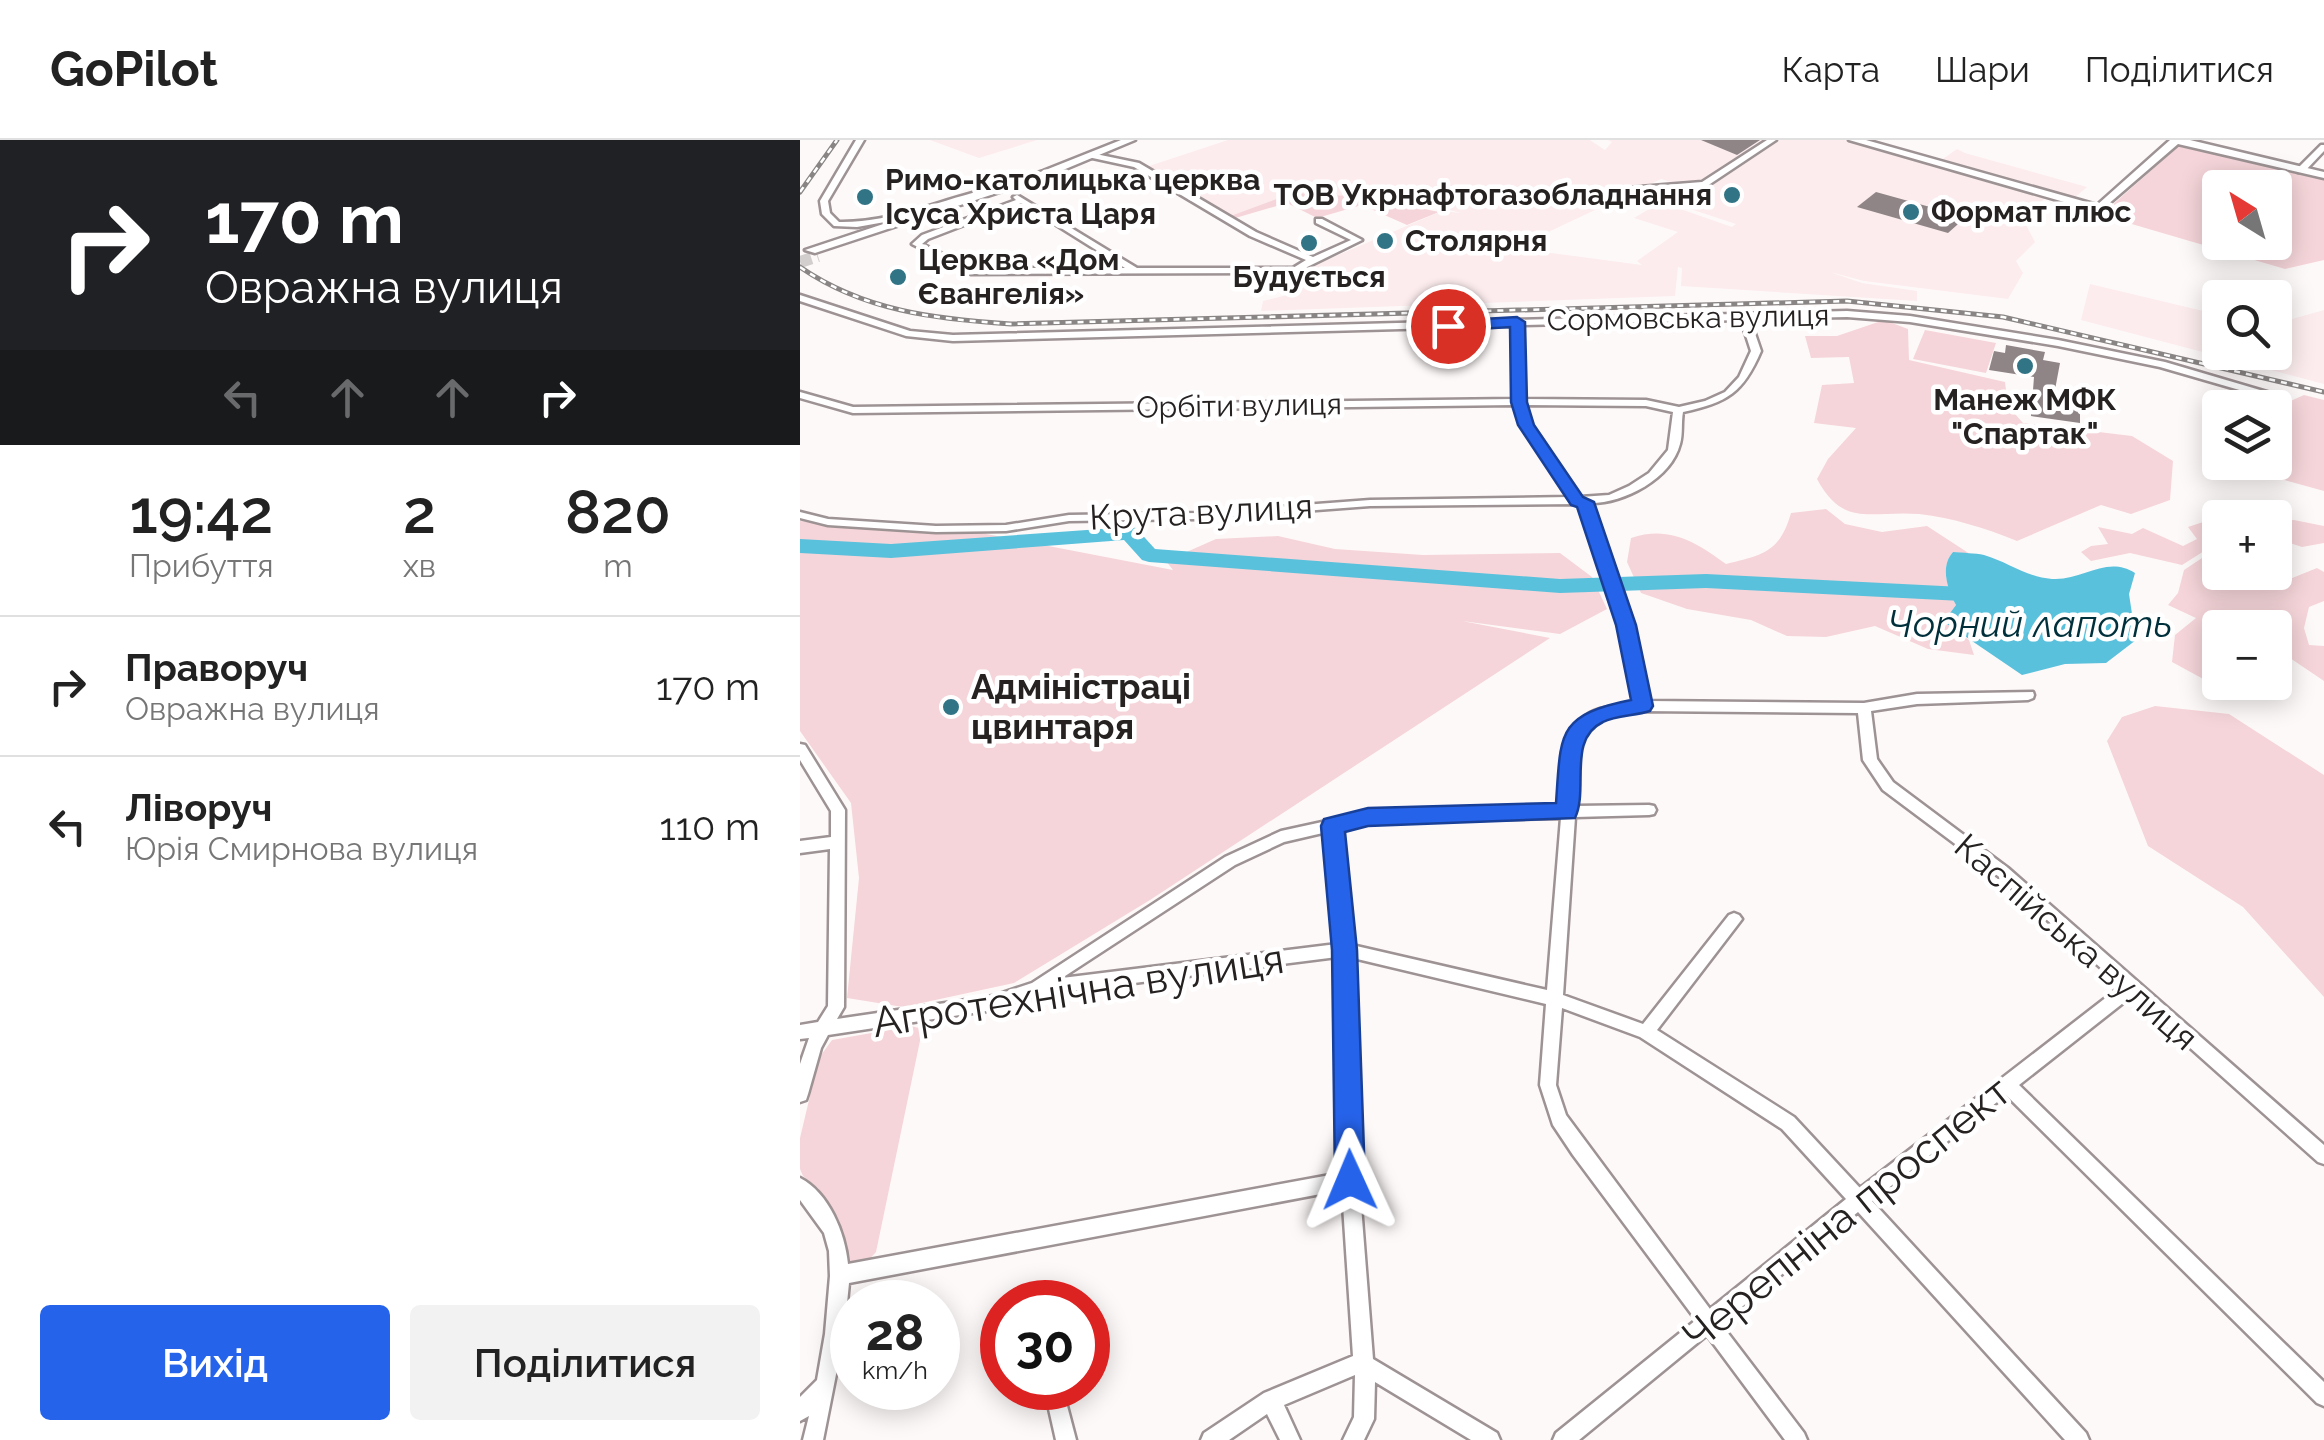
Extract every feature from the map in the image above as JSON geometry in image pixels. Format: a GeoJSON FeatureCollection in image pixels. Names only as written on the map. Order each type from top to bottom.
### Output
{"type":"FeatureCollection","features":[{"type":"Feature","properties":{"kind":"street"},"geometry":{"type":"LineString","coordinates":[[860,140],[824,201],[826,214],[837,224],[876,222],[960,196],[1008,195],[1135,270]]}},
{"type":"Feature","properties":{"kind":"street"},"geometry":{"type":"LineString","coordinates":[[1130,140],[1047,173],[916,244],[971,271],[1294,269],[1358,240],[1320,222]]}},
{"type":"Feature","properties":{"kind":"street"},"geometry":{"type":"LineString","coordinates":[[1627,190],[1704,184],[1772,140]]}},
{"type":"Feature","properties":{"kind":"street"},"geometry":{"type":"LineString","coordinates":[[1854,140],[2099,209],[2176,140],[2324,176]]}},
{"type":"Feature","properties":{"kind":"street"},"geometry":{"type":"LineString","coordinates":[[2300,170],[2324,147]]}},
{"type":"Feature","properties":{"kind":"street"},"geometry":{"type":"LineString","coordinates":[[1090,155],[1136,165],[1254,234],[1312,260]]}},
{"type":"Feature","properties":{"kind":"street"},"geometry":{"type":"LineString","coordinates":[[814,253],[1008,195]]}},
{"type":"Feature","properties":{"kind":"street","name":"Сормовська вулиця"},"geometry":{"type":"LineString","coordinates":[[800,298],[929,337],[1162,335],[1847,314],[1910,319],[2162,364],[2248,390]]}},
{"type":"Feature","properties":{"kind":"street"},"geometry":{"type":"LineString","coordinates":[[1679,410],[1722,398],[1742,385],[1756,351],[1744,316]]}},
{"type":"Feature","properties":{"kind":"street"},"geometry":{"type":"LineString","coordinates":[[1517,322],[1519,402],[1526,425],[1581,502],[1626,625],[1650,706]]}},
{"type":"Feature","properties":{"kind":"street","name":"Орбіти вулиця"},"geometry":{"type":"LineString","coordinates":[[800,394],[853,410],[1519,402],[1646,403],[1679,410]]}},
{"type":"Feature","properties":{"kind":"street","name":"Крута вулиця"},"geometry":{"type":"LineString","coordinates":[[800,515],[828,522],[936,529],[1006,528],[1069,518],[1197,516],[1370,502],[1603,500],[1622,496],[1670,456],[1679,410]]}},
{"type":"Feature","properties":{"kind":"street"},"geometry":{"type":"LineString","coordinates":[[1797,1440],[1560,1119],[1548,1085],[1574,738],[1579,728],[1597,715],[1650,706],[1864,708],[1918,700],[2028,695]]}},
{"type":"Feature","properties":{"kind":"street","name":"Каспійська вулиця"},"geometry":{"type":"LineString","coordinates":[[1864,708],[1870,760],[1888,786],[2002,872],[2324,1156]]}},
{"type":"Feature","properties":{"kind":"street"},"geometry":{"type":"LineString","coordinates":[[800,749],[838,810],[836,1007],[813,1046],[800,1094]]}},
{"type":"Feature","properties":{"kind":"street"},"geometry":{"type":"LineString","coordinates":[[1033,989],[1230,862],[1281,836],[1368,817],[1648,810]]}},
{"type":"Feature","properties":{"kind":"street"},"geometry":{"type":"LineString","coordinates":[[1333,826],[1345,950],[1350,1180],[1364,1419],[1353,1440]]}},
{"type":"Feature","properties":{"kind":"street"},"geometry":{"type":"LineString","coordinates":[[800,847],[838,842]]}},
{"type":"Feature","properties":{"kind":"street"},"geometry":{"type":"LineString","coordinates":[[1646,1032],[1734,919]]}},
{"type":"Feature","properties":{"kind":"street","name":"Агротехнічна вулиця"},"geometry":{"type":"LineString","coordinates":[[800,1032],[993,1003],[1033,989],[1345,950],[1552,998],[1646,1032],[1774,1111],[1860,1199],[2079,1440]]}},
{"type":"Feature","properties":{"kind":"street","name":"Черепніна проспект"},"geometry":{"type":"LineString","coordinates":[[1563,1440],[2130,987]]}},
{"type":"Feature","properties":{"kind":"street"},"geometry":{"type":"LineString","coordinates":[[2007,1084],[2324,1396]]}},
{"type":"Feature","properties":{"kind":"street"},"geometry":{"type":"LineString","coordinates":[[840,1276],[1350,1180]]}},
{"type":"Feature","properties":{"kind":"street"},"geometry":{"type":"LineString","coordinates":[[800,1187],[833,1232],[840,1276],[826,1384],[813,1440]]}},
{"type":"Feature","properties":{"kind":"street"},"geometry":{"type":"LineString","coordinates":[[1211,1440],[1271,1400],[1361,1363]]}},
{"type":"Feature","properties":{"kind":"street"},"geometry":{"type":"LineString","coordinates":[[1361,1363],[1490,1440]]}},
{"type":"Feature","properties":{"kind":"street"},"geometry":{"type":"LineString","coordinates":[[800,1411],[826,1384]]}},
{"type":"Feature","properties":{"kind":"street"},"geometry":{"type":"LineString","coordinates":[[1271,1400],[1290,1440]]}},
{"type":"Feature","properties":{"kind":"street"},"geometry":{"type":"LineString","coordinates":[[1059,1410],[1066,1440]]}},
{"type":"Feature","properties":{"kind":"shaded area"},"geometry":{"type":"Polygon","coordinates":[[[930,140],[1037,140],[979,158],[930,140]]]}},
{"type":"Feature","properties":{"kind":"shaded area"},"geometry":{"type":"Polygon","coordinates":[[[1228,140],[1590,140],[1605,150],[1612,142],[1608,140],[1766,140],[1709,177],[1715,180],[1672,206],[1732,227],[1736,224],[1681,206],[1780,140],[1844,140],[2046,197],[2038,205],[2047,208],[2026,225],[2035,242],[2016,261],[2023,273],[2008,299],[1864,281],[1830,272],[1862,283],[1917,291],[1917,301],[1681,286],[1682,268],[1678,267],[1675,296],[1261,311],[1263,301],[1299,292],[1298,272],[1442,211],[1461,213],[1419,202],[1306,197],[1228,217],[1140,169],[1228,140]],[[1661,179],[1527,242],[1489,232],[1506,247],[1642,265],[1637,261],[1678,232],[1634,218],[1686,187],[1661,179]]]}},
{"type":"Feature","properties":{"kind":"shaded area"},"geometry":{"type":"Polygon","coordinates":[[[2182,143],[2292,170],[2202,170],[2202,245],[2101,215],[2182,143]]]}},
{"type":"Feature","properties":{"kind":"shaded area"},"geometry":{"type":"Polygon","coordinates":[[[1957,149],[2087,187],[2073,199],[1940,161],[1957,149]]]}},
{"type":"Feature","properties":{"kind":"shaded area"},"geometry":{"type":"Polygon","coordinates":[[[2292,170],[2324,178],[2324,260],[2285,269],[2254,260],[2292,260],[2292,170]]]}},
{"type":"Feature","properties":{"kind":"shaded area"},"geometry":{"type":"Polygon","coordinates":[[[1293,193],[1367,197],[1439,212],[1407,225],[1362,205],[1317,218],[1287,203],[1228,217],[1293,193]]]}},
{"type":"Feature","properties":{"kind":"shaded area"},"geometry":{"type":"Polygon","coordinates":[[[2090,284],[2202,311],[2202,352],[2081,320],[2090,284]]]}},
{"type":"Feature","properties":{"kind":"shaded area"},"geometry":{"type":"Polygon","coordinates":[[[2324,310],[2324,384],[2271,370],[2292,370],[2292,319],[2324,310]]]}},
{"type":"Feature","properties":{"kind":"shaded area"},"geometry":{"type":"Polygon","coordinates":[[[1884,320],[1908,329],[1909,360],[2005,382],[2008,406],[2023,423],[2132,436],[2173,461],[2170,500],[2131,514],[2101,505],[2017,541],[1944,518],[1860,514],[1838,505],[1817,479],[1828,459],[1856,428],[1814,423],[1822,385],[1854,383],[1849,357],[1811,358],[1805,336],[1837,336],[1884,320]]]}},
{"type":"Feature","properties":{"kind":"shaded area"},"geometry":{"type":"Polygon","coordinates":[[[1925,330],[1996,343],[1986,373],[1913,359],[1925,330]]]}},
{"type":"Feature","properties":{"kind":"shaded area"},"geometry":{"type":"Polygon","coordinates":[[[2304,395],[2324,400],[2324,491],[2284,480],[2292,480],[2292,400],[2304,395]]]}},
{"type":"Feature","properties":{"kind":"shaded area"},"geometry":{"type":"Polygon","coordinates":[[[1826,509],[1845,524],[1882,532],[1927,526],[1970,554],[1953,552],[1947,564],[1948,585],[1956,605],[1947,624],[1969,640],[1974,655],[1928,649],[1875,626],[1826,637],[1787,636],[1751,620],[1687,609],[1641,593],[1627,562],[1631,538],[1658,533],[1693,543],[1726,564],[1739,561],[1775,544],[1791,513],[1826,509]]]}},
{"type":"Feature","properties":{"kind":"shaded area"},"geometry":{"type":"Polygon","coordinates":[[[2292,520],[2324,526],[2324,543],[2302,547],[2292,544],[2292,520]]]}},
{"type":"Feature","properties":{"kind":"shaded area"},"geometry":{"type":"Polygon","coordinates":[[[800,521],[976,532],[1173,570],[1166,561],[1216,539],[1278,536],[1335,549],[1423,555],[1560,553],[1592,577],[1607,609],[1560,634],[1462,621],[1550,638],[1150,900],[1014,983],[903,1007],[847,998],[859,878],[851,803],[800,731],[800,521]]]}},
{"type":"Feature","properties":{"kind":"shaded area"},"geometry":{"type":"Polygon","coordinates":[[[2202,522],[2202,552],[2182,565],[2130,553],[2091,561],[2081,552],[2108,544],[2098,527],[2132,534],[2143,528],[2183,546],[2197,539],[2188,527],[2202,522]]]}},
{"type":"Feature","properties":{"kind":"shaded area"},"geometry":{"type":"Polygon","coordinates":[[[2202,558],[2202,590],[2292,590],[2292,578],[2317,568],[2324,572],[2324,601],[2309,607],[2304,628],[2309,645],[2324,646],[2324,681],[2292,659],[2292,610],[2202,610],[2202,678],[2172,662],[2175,635],[2196,618],[2168,605],[2178,593],[2184,570],[2202,558]]]}},
{"type":"Feature","properties":{"kind":"shaded area"},"geometry":{"type":"Polygon","coordinates":[[[2155,706],[2229,714],[2324,775],[2324,997],[2243,907],[2148,846],[2107,741],[2122,717],[2155,706]]]}},
{"type":"Feature","properties":{"kind":"shaded area"},"geometry":{"type":"Polygon","coordinates":[[[911,1026],[919,1028],[921,1036],[876,1252],[866,1263],[847,1266],[839,1221],[800,1169],[800,1138],[819,1058],[832,1040],[911,1026]]]}},
{"type":"Feature","properties":{"kind":"water","name":"Чорний лапоть"},"geometry":{"type":"Polygon","coordinates":[[[1953,552],[1984,555],[2052,579],[2114,567],[2135,573],[2129,594],[2136,640],[2106,663],[2065,664],[2022,675],[1947,624],[1956,605],[1946,578],[1953,552]]]}},
{"type":"Feature","properties":{"kind":"building"},"geometry":{"type":"Polygon","coordinates":[[[1701,140],[1760,140],[1737,155],[1701,140]]]}},
{"type":"Feature","properties":{"kind":"building","name":"Формат плюс"},"geometry":{"type":"Polygon","coordinates":[[[1876,192],[1966,217],[1948,233],[1857,207],[1876,192]]]}},
{"type":"Feature","properties":{"kind":"building"},"geometry":{"type":"Polygon","coordinates":[[[2006,345],[2045,352],[2043,360],[2060,363],[2054,395],[2080,399],[2080,423],[2031,416],[2034,377],[1989,370],[1994,351],[2005,353],[2006,345]]]}},
{"type":"Feature","properties":{"kind":"waterway"},"geometry":{"type":"LineString","coordinates":[[800,546],[891,551],[1129,533],[1149,555],[1560,586],[1706,581],[1982,595]]}},
{"type":"Feature","properties":{"kind":"tunnel"},"geometry":{"type":"LineString","coordinates":[[800,262],[818,256]]}},
{"type":"Feature","properties":{"kind":"railway"},"geometry":{"type":"LineString","coordinates":[[800,192],[837,140]]}},
{"type":"Feature","properties":{"kind":"railway"},"geometry":{"type":"LineString","coordinates":[[800,267],[824,282],[875,303],[928,315],[1011,324],[1847,301],[2003,317],[2324,392]]}},
{"type":"Feature","properties":{"kind":"place","name":"ТОВ Укрнафтогазобладнання"},"geometry":{"type":"Point","coordinates":[1732,195]}},
{"type":"Feature","properties":{"kind":"place","name":"Римо-католицька церква Ісуса Христа Царя"},"geometry":{"type":"Point","coordinates":[865,197]}},
{"type":"Feature","properties":{"kind":"place","name":"Формат плюс"},"geometry":{"type":"Point","coordinates":[1911,212]}},
{"type":"Feature","properties":{"kind":"place","name":"Столярня"},"geometry":{"type":"Point","coordinates":[1385,241]}},
{"type":"Feature","properties":{"kind":"place","name":"Будується"},"geometry":{"type":"Point","coordinates":[1309,243]}},
{"type":"Feature","properties":{"kind":"place","name":"Церква «Дом Євангелія»"},"geometry":{"type":"Point","coordinates":[898,277]}},
{"type":"Feature","properties":{"kind":"place","name":"Манеж МФК \"Спартак\""},"geometry":{"type":"Point","coordinates":[2025,366]}},
{"type":"Feature","properties":{"kind":"place","name":"Адміністраці цвинтаря"},"geometry":{"type":"Point","coordinates":[951,707]}},
{"type":"Feature","properties":{"kind":"route"},"geometry":{"type":"LineString","coordinates":[[1350,1180],[1345,950],[1333,826],[1368,817],[1567,811],[1571,748],[1579,728],[1597,715],[1642,706],[1626,625],[1585,502],[1577,501],[1526,425],[1519,402],[1517,322],[1448,326]]}}]}
